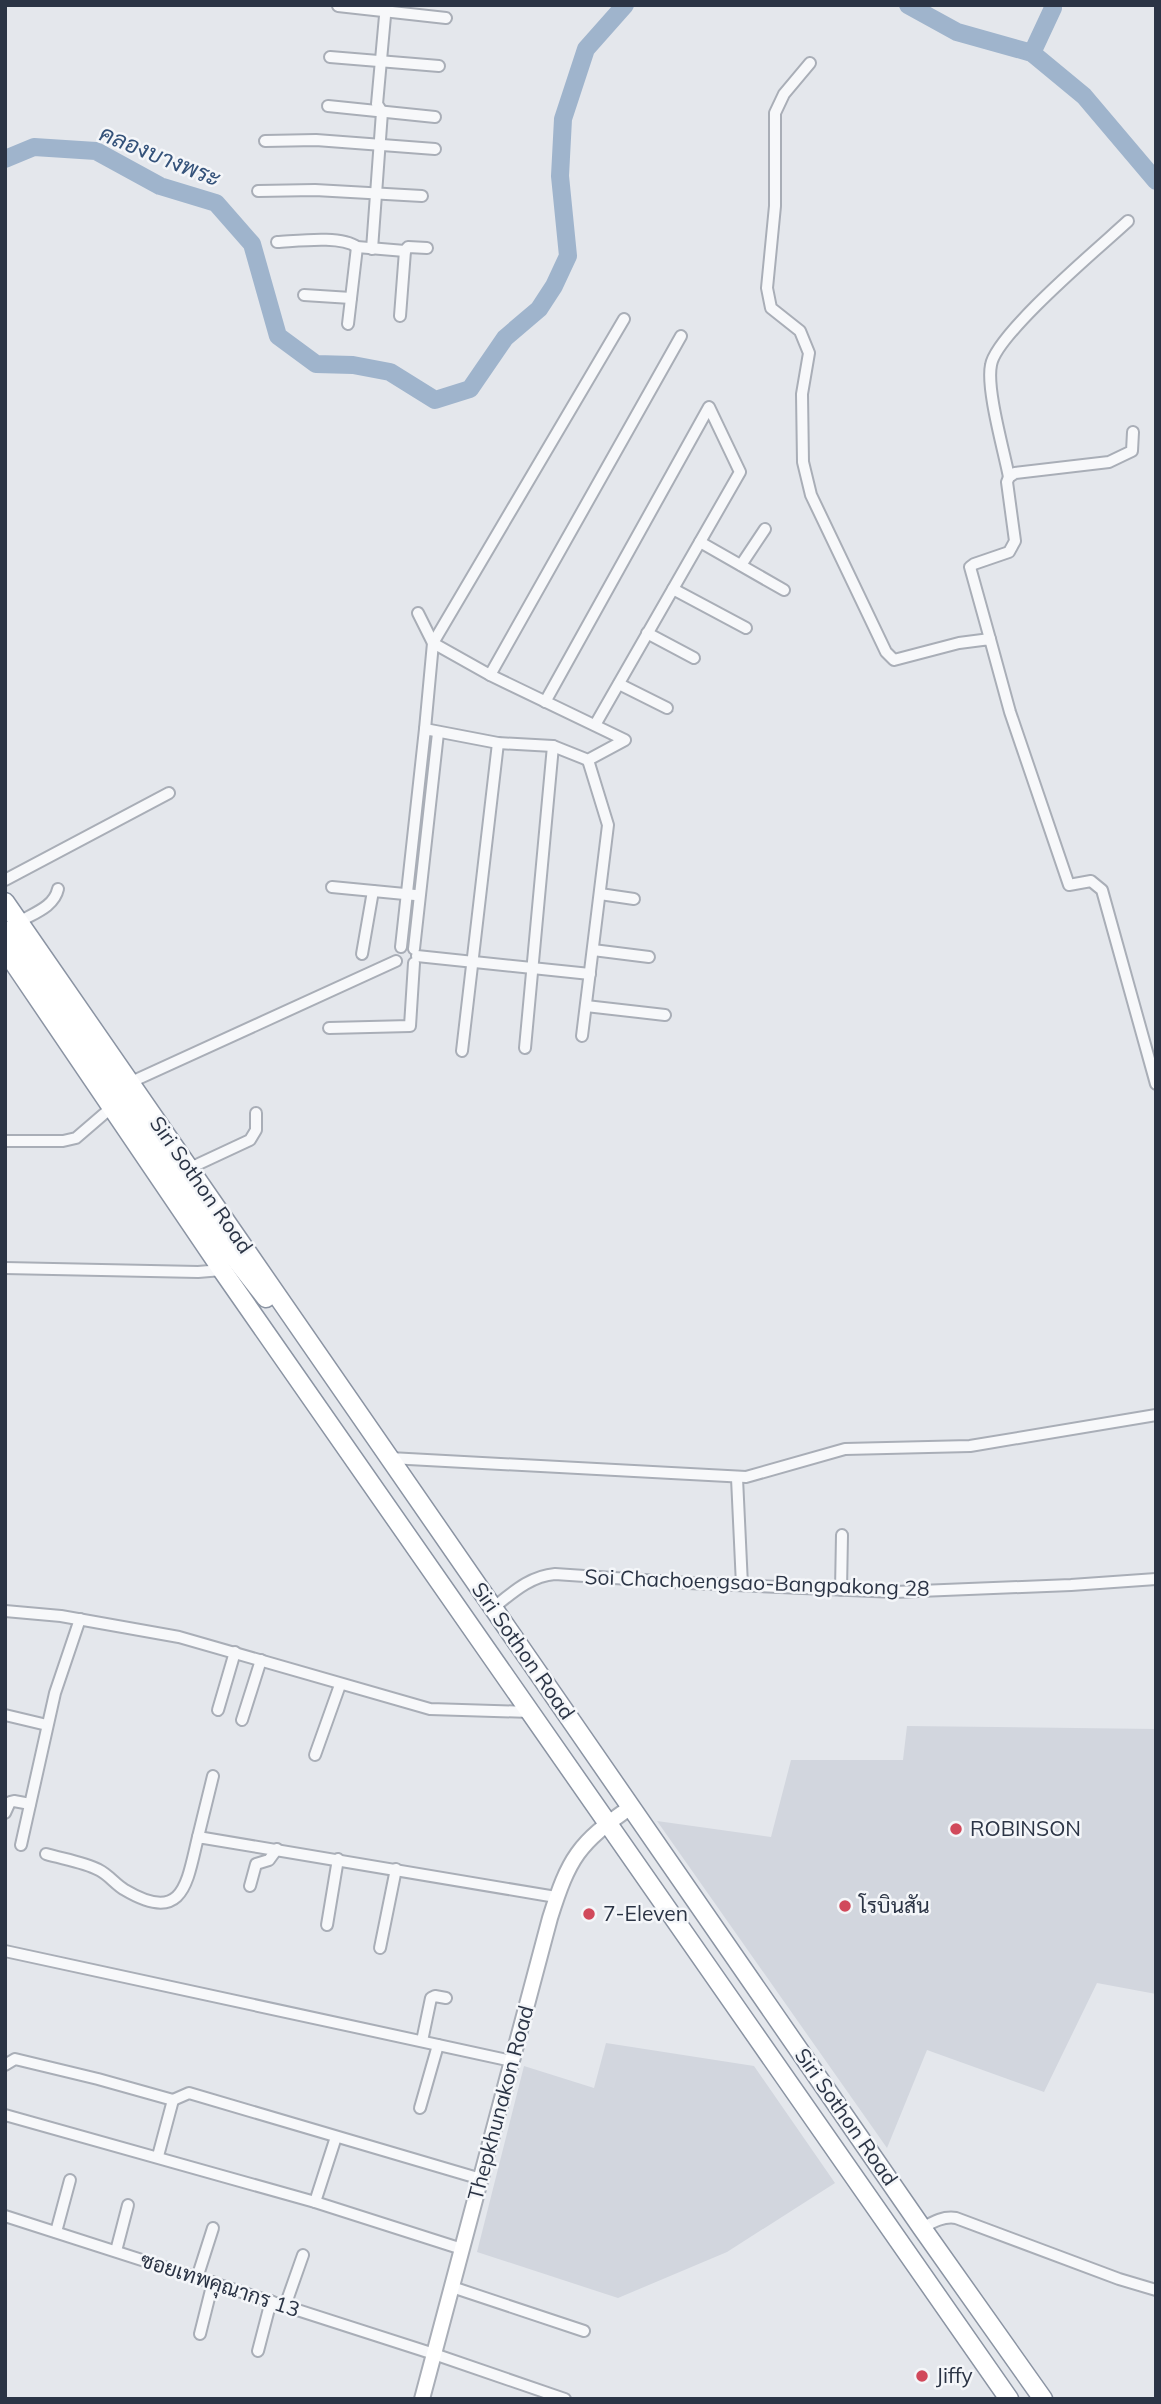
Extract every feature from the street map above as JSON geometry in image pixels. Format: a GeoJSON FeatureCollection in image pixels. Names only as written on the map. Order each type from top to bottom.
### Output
{"type":"FeatureCollection","features":[{"type":"Feature","properties":{"kind":"highway","name":"Siri Sothon Road"},"geometry":{"type":"LineString","coordinates":[[5,902],[12,926],[190,1168],[1043,2399]]}},
{"type":"Feature","properties":{"kind":"highway"},"geometry":{"type":"LineString","coordinates":[[12,926],[131,1111],[230,1252],[326,1367]]}},
{"type":"Feature","properties":{"kind":"highway","name":"Siri Sothon Road"},"geometry":{"type":"LineString","coordinates":[[8,956],[222,1270],[1009,2399]]}},
{"type":"Feature","properties":{"kind":"main road","name":"Thepkhunakon Road"},"geometry":{"type":"LineString","coordinates":[[422,2399],[556,1897],[572,1859],[582,1845],[631,1807]]}},
{"type":"Feature","properties":{"kind":"street"},"geometry":{"type":"LineString","coordinates":[[338,6],[423,10],[446,18]]}},
{"type":"Feature","properties":{"kind":"street"},"geometry":{"type":"LineString","coordinates":[[372,248],[382,112],[377,104],[385,8]]}},
{"type":"Feature","properties":{"kind":"street"},"geometry":{"type":"LineString","coordinates":[[330,57],[439,66]]}},
{"type":"Feature","properties":{"kind":"street"},"geometry":{"type":"LineString","coordinates":[[810,63],[783,94],[775,113],[775,206],[767,288],[771,308],[800,331],[809,353],[802,394],[803,463],[811,495],[886,652],[894,660],[959,643],[990,639]]}},
{"type":"Feature","properties":{"kind":"street"},"geometry":{"type":"LineString","coordinates":[[328,106],[435,117]]}},
{"type":"Feature","properties":{"kind":"street"},"geometry":{"type":"LineString","coordinates":[[265,141],[316,140],[435,149]]}},
{"type":"Feature","properties":{"kind":"street"},"geometry":{"type":"LineString","coordinates":[[258,191],[315,190],[422,196]]}},
{"type":"Feature","properties":{"kind":"street"},"geometry":{"type":"LineString","coordinates":[[1128,221],[1018,324],[997,349],[991,365],[991,388],[1009,477],[1007,482],[1014,541],[1009,552],[970,567],[1010,712],[1069,885],[1091,881],[1102,890],[1156,1084]]}},
{"type":"Feature","properties":{"kind":"street"},"geometry":{"type":"LineString","coordinates":[[277,242],[317,240],[405,251]]}},
{"type":"Feature","properties":{"kind":"street"},"geometry":{"type":"LineString","coordinates":[[348,324],[358,247]]}},
{"type":"Feature","properties":{"kind":"street"},"geometry":{"type":"LineString","coordinates":[[400,316],[405,251],[408,247],[427,248]]}},
{"type":"Feature","properties":{"kind":"street"},"geometry":{"type":"LineString","coordinates":[[304,295],[351,298]]}},
{"type":"Feature","properties":{"kind":"street"},"geometry":{"type":"LineString","coordinates":[[401,947],[433,643],[624,319]]}},
{"type":"Feature","properties":{"kind":"street"},"geometry":{"type":"LineString","coordinates":[[490,675],[681,336]]}},
{"type":"Feature","properties":{"kind":"street"},"geometry":{"type":"LineString","coordinates":[[545,702],[709,407],[740,472],[595,725]]}},
{"type":"Feature","properties":{"kind":"street"},"geometry":{"type":"LineString","coordinates":[[1009,477],[1015,473],[1109,462],[1132,451],[1133,432]]}},
{"type":"Feature","properties":{"kind":"street"},"geometry":{"type":"LineString","coordinates":[[741,565],[765,528]]}},
{"type":"Feature","properties":{"kind":"street"},"geometry":{"type":"LineString","coordinates":[[700,541],[784,590]]}},
{"type":"Feature","properties":{"kind":"street"},"geometry":{"type":"LineString","coordinates":[[673,589],[746,628]]}},
{"type":"Feature","properties":{"kind":"street"},"geometry":{"type":"LineString","coordinates":[[418,613],[433,643],[490,675],[625,740],[588,760]]}},
{"type":"Feature","properties":{"kind":"street"},"geometry":{"type":"LineString","coordinates":[[647,633],[694,659]]}},
{"type":"Feature","properties":{"kind":"street"},"geometry":{"type":"LineString","coordinates":[[619,684],[667,708]]}},
{"type":"Feature","properties":{"kind":"street"},"geometry":{"type":"LineString","coordinates":[[425,729],[498,743],[553,746],[588,760]]}},
{"type":"Feature","properties":{"kind":"street"},"geometry":{"type":"LineString","coordinates":[[329,1028],[410,1026],[438,733]]}},
{"type":"Feature","properties":{"kind":"street"},"geometry":{"type":"LineString","coordinates":[[462,1051],[498,743]]}},
{"type":"Feature","properties":{"kind":"street"},"geometry":{"type":"LineString","coordinates":[[525,1048],[553,746]]}},
{"type":"Feature","properties":{"kind":"street"},"geometry":{"type":"LineString","coordinates":[[582,1036],[608,825],[588,760]]}},
{"type":"Feature","properties":{"kind":"street"},"geometry":{"type":"LineString","coordinates":[[5,880],[169,793]]}},
{"type":"Feature","properties":{"kind":"street"},"geometry":{"type":"LineString","coordinates":[[332,887],[421,895]]}},
{"type":"Feature","properties":{"kind":"street"},"geometry":{"type":"LineString","coordinates":[[12,926],[50,905],[58,888]]}},
{"type":"Feature","properties":{"kind":"street"},"geometry":{"type":"LineString","coordinates":[[362,954],[373,891]]}},
{"type":"Feature","properties":{"kind":"street"},"geometry":{"type":"LineString","coordinates":[[600,894],[634,899]]}},
{"type":"Feature","properties":{"kind":"street"},"geometry":{"type":"LineString","coordinates":[[396,961],[396,951],[407,946],[415,956],[590,974]]}},
{"type":"Feature","properties":{"kind":"street"},"geometry":{"type":"LineString","coordinates":[[593,950],[649,957]]}},
{"type":"Feature","properties":{"kind":"street"},"geometry":{"type":"LineString","coordinates":[[396,961],[404,967],[415,956]]}},
{"type":"Feature","properties":{"kind":"street"},"geometry":{"type":"LineString","coordinates":[[129,1083],[396,961]]}},
{"type":"Feature","properties":{"kind":"street"},"geometry":{"type":"LineString","coordinates":[[586,1006],[665,1015]]}},
{"type":"Feature","properties":{"kind":"street"},"geometry":{"type":"LineString","coordinates":[[5,1141],[63,1142],[76,1138],[112,1107]]}},
{"type":"Feature","properties":{"kind":"street"},"geometry":{"type":"LineString","coordinates":[[190,1168],[250,1140],[256,1130],[256,1113]]}},
{"type":"Feature","properties":{"kind":"street"},"geometry":{"type":"LineString","coordinates":[[5,1268],[198,1272],[222,1270]]}},
{"type":"Feature","properties":{"kind":"street"},"geometry":{"type":"LineString","coordinates":[[390,1458],[737,1478],[845,1449],[970,1446],[1156,1415]]}},
{"type":"Feature","properties":{"kind":"street"},"geometry":{"type":"LineString","coordinates":[[737,1478],[742,1585]]}},
{"type":"Feature","properties":{"kind":"street"},"geometry":{"type":"LineString","coordinates":[[841,1590],[842,1535]]}},
{"type":"Feature","properties":{"kind":"street","name":"Soi Chachoengsao-Bangpakong 28"},"geometry":{"type":"LineString","coordinates":[[493,1608],[524,1585],[545,1574],[555,1573],[895,1592],[1156,1579]]}},
{"type":"Feature","properties":{"kind":"street"},"geometry":{"type":"LineString","coordinates":[[5,1611],[80,1619],[179,1637],[430,1709],[530,1712]]}},
{"type":"Feature","properties":{"kind":"street"},"geometry":{"type":"LineString","coordinates":[[20,1845],[55,1693],[80,1619]]}},
{"type":"Feature","properties":{"kind":"street"},"geometry":{"type":"LineString","coordinates":[[218,1710],[235,1652]]}},
{"type":"Feature","properties":{"kind":"street"},"geometry":{"type":"LineString","coordinates":[[242,1720],[261,1660]]}},
{"type":"Feature","properties":{"kind":"street"},"geometry":{"type":"LineString","coordinates":[[315,1755],[340,1685]]}},
{"type":"Feature","properties":{"kind":"street"},"geometry":{"type":"LineString","coordinates":[[5,1715],[47,1725]]}},
{"type":"Feature","properties":{"kind":"street"},"geometry":{"type":"LineString","coordinates":[[46,1854],[98,1869],[141,1899],[167,1903],[178,1898],[186,1884],[213,1776]]}},
{"type":"Feature","properties":{"kind":"street"},"geometry":{"type":"LineString","coordinates":[[5,1813],[10,1802],[30,1804]]}},
{"type":"Feature","properties":{"kind":"street"},"geometry":{"type":"LineString","coordinates":[[198,1837],[556,1897]]}},
{"type":"Feature","properties":{"kind":"street"},"geometry":{"type":"LineString","coordinates":[[250,1886],[256,1864],[269,1860],[277,1849]]}},
{"type":"Feature","properties":{"kind":"street"},"geometry":{"type":"LineString","coordinates":[[327,1925],[338,1859]]}},
{"type":"Feature","properties":{"kind":"street"},"geometry":{"type":"LineString","coordinates":[[380,1948],[396,1869]]}},
{"type":"Feature","properties":{"kind":"street"},"geometry":{"type":"LineString","coordinates":[[5,1951],[512,2061]]}},
{"type":"Feature","properties":{"kind":"street"},"geometry":{"type":"LineString","coordinates":[[422,2041],[432,1998],[446,1998]]}},
{"type":"Feature","properties":{"kind":"street"},"geometry":{"type":"LineString","coordinates":[[420,2108],[438,2045]]}},
{"type":"Feature","properties":{"kind":"street"},"geometry":{"type":"LineString","coordinates":[[5,2066],[15,2059],[98,2078],[173,2100],[189,2093],[481,2179]]}},
{"type":"Feature","properties":{"kind":"street"},"geometry":{"type":"LineString","coordinates":[[158,2156],[173,2100]]}},
{"type":"Feature","properties":{"kind":"street"},"geometry":{"type":"LineString","coordinates":[[5,2115],[315,2202],[462,2249]]}},
{"type":"Feature","properties":{"kind":"street"},"geometry":{"type":"LineString","coordinates":[[315,2202],[336,2137]]}},
{"type":"Feature","properties":{"kind":"street"},"geometry":{"type":"LineString","coordinates":[[56,2232],[70,2180]]}},
{"type":"Feature","properties":{"kind":"street"},"geometry":{"type":"LineString","coordinates":[[116,2251],[128,2205]]}},
{"type":"Feature","properties":{"kind":"street","name":"ซอยเทพคุณากร 13"},"geometry":{"type":"LineString","coordinates":[[5,2216],[565,2399]]}},
{"type":"Feature","properties":{"kind":"street"},"geometry":{"type":"LineString","coordinates":[[922,2228],[948,2216],[956,2218],[1119,2279],[1156,2290]]}},
{"type":"Feature","properties":{"kind":"street"},"geometry":{"type":"LineString","coordinates":[[197,2278],[213,2228]]}},
{"type":"Feature","properties":{"kind":"street"},"geometry":{"type":"LineString","coordinates":[[285,2306],[303,2255]]}},
{"type":"Feature","properties":{"kind":"street"},"geometry":{"type":"LineString","coordinates":[[200,2334],[213,2283]]}},
{"type":"Feature","properties":{"kind":"street"},"geometry":{"type":"LineString","coordinates":[[452,2287],[584,2331]]}},
{"type":"Feature","properties":{"kind":"street"},"geometry":{"type":"LineString","coordinates":[[258,2351],[271,2301]]}},
{"type":"Feature","properties":{"kind":"shaded area"},"geometry":{"type":"Polygon","coordinates":[[[907,1726],[1156,1729],[1156,1994],[1097,1983],[1044,2092],[927,2050],[887,2148],[657,1821],[771,1837],[791,1760],[903,1760],[907,1726]]]}},
{"type":"Feature","properties":{"kind":"shaded area"},"geometry":{"type":"Polygon","coordinates":[[[606,2043],[754,2066],[835,2183],[727,2252],[618,2298],[477,2252],[524,2066],[594,2088],[606,2043]]]}},
{"type":"Feature","properties":{"kind":"waterway","name":"คลองบางพระ"},"geometry":{"type":"LineString","coordinates":[[5,159],[34,147],[96,151],[160,186],[216,203],[252,244],[278,336],[316,364],[353,365],[390,372],[435,400],[470,389],[505,338],[539,309],[554,286],[568,256],[560,176],[563,119],[586,49],[625,5]]}},
{"type":"Feature","properties":{"kind":"waterway","name":"คลองบางพระ"},"geometry":{"type":"LineString","coordinates":[[908,5],[957,32],[1032,53],[1084,96],[1156,181]]}},
{"type":"Feature","properties":{"kind":"waterway"},"geometry":{"type":"LineString","coordinates":[[1032,53],[1052,5]]}},
{"type":"Feature","properties":{"kind":"place","name":"ROBINSON"},"geometry":{"type":"Point","coordinates":[956,1829]}},
{"type":"Feature","properties":{"kind":"place","name":"โรบินสัน"},"geometry":{"type":"Point","coordinates":[845,1906]}},
{"type":"Feature","properties":{"kind":"place","name":"7-Eleven"},"geometry":{"type":"Point","coordinates":[589,1914]}},
{"type":"Feature","properties":{"kind":"place","name":"Jiffy"},"geometry":{"type":"Point","coordinates":[922,2376]}}]}
